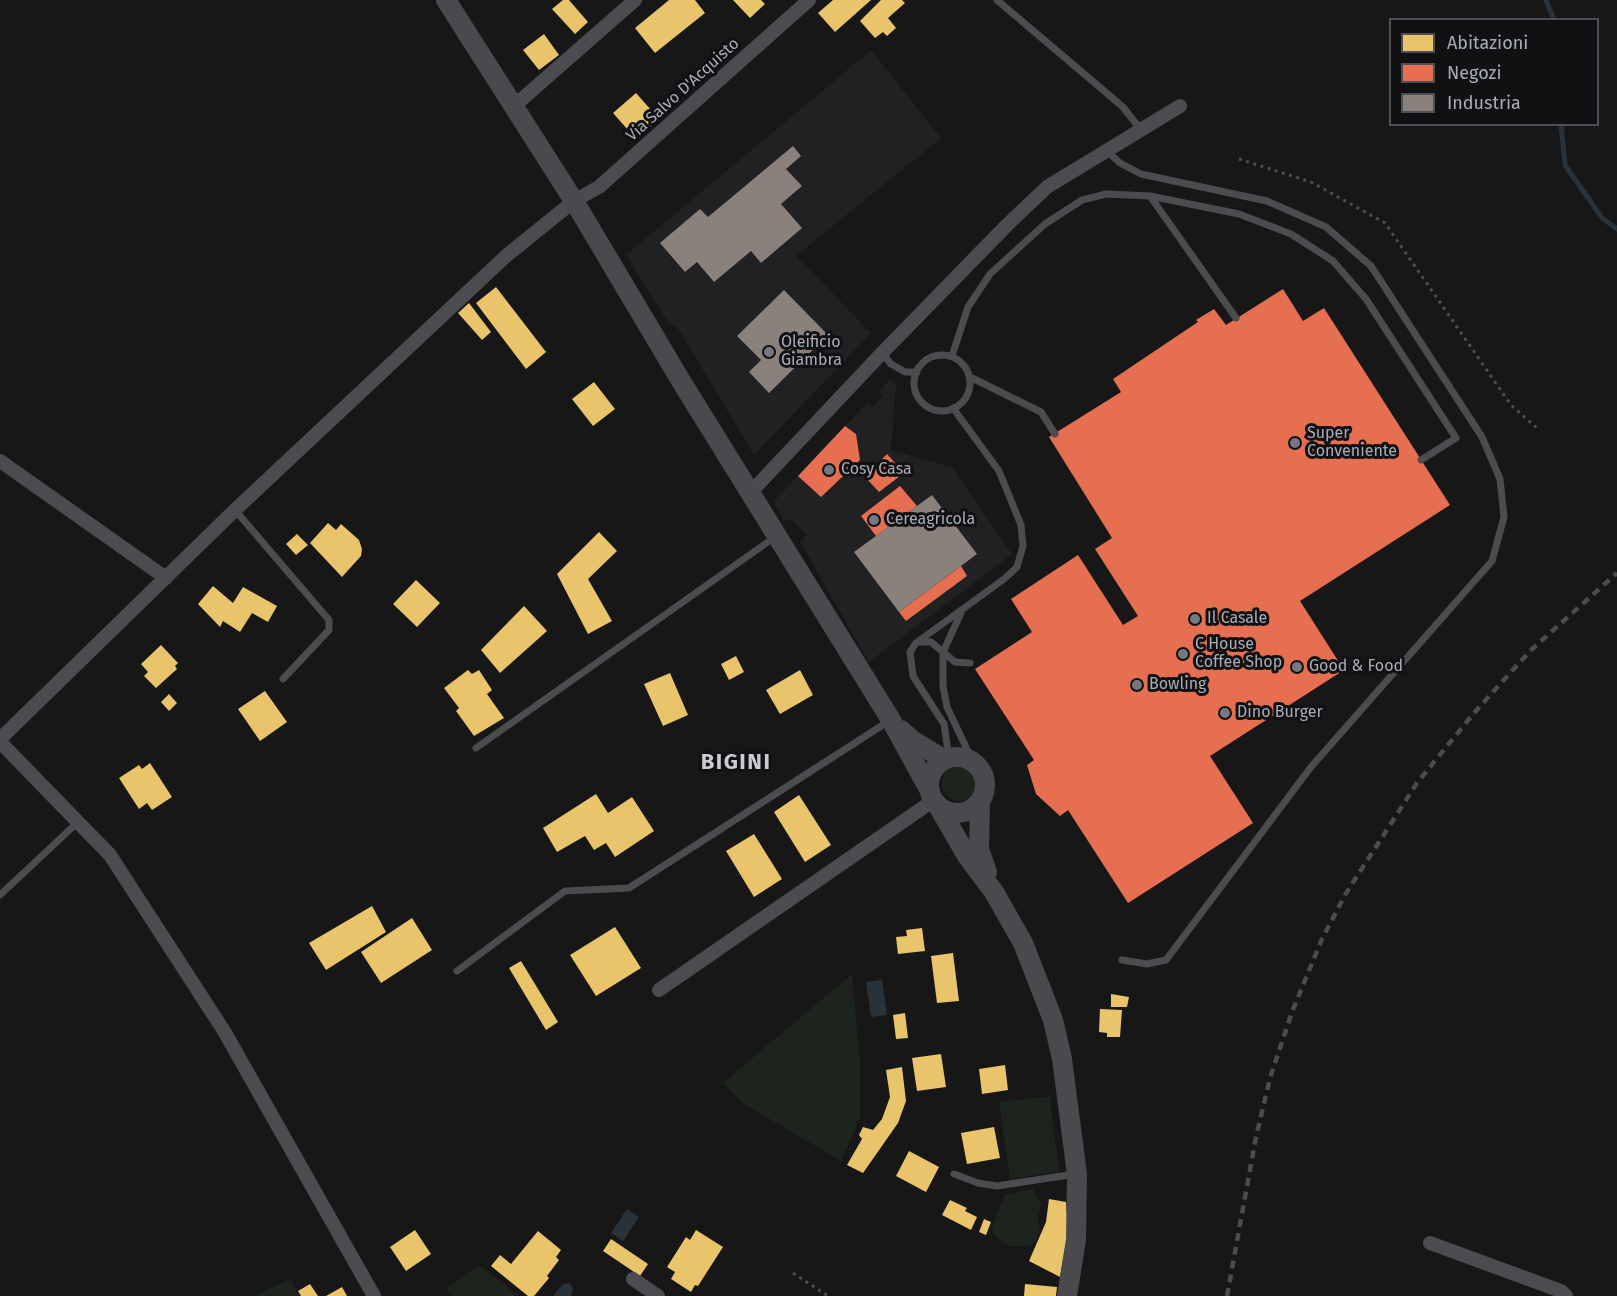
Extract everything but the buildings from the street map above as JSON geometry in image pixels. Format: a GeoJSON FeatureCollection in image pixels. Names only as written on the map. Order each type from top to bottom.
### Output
{"type":"FeatureCollection","features":[{"type":"Feature","properties":{"kind":"main road"},"geometry":{"type":"LineString","coordinates":[[446,0],[574,201],[750,493],[891,720],[967,856],[994,892],[1023,943],[1053,1020],[1064,1070],[1077,1174],[1076,1240],[1067,1296]]}},
{"type":"Feature","properties":{"kind":"main road"},"geometry":{"type":"LineString","coordinates":[[891,720],[912,740],[947,759],[965,758],[973,762],[984,777],[985,786],[980,801],[979,849],[994,892]]}},
{"type":"Feature","properties":{"kind":"main road"},"geometry":{"type":"LineString","coordinates":[[947,759],[932,773],[934,799],[951,812],[960,813],[968,811],[980,801]]}},
{"type":"Feature","properties":{"kind":"street"},"geometry":{"type":"LineString","coordinates":[[513,106],[635,0]]}},
{"type":"Feature","properties":{"kind":"street","name":"Via Salvo D'Acquisto"},"geometry":{"type":"LineString","coordinates":[[0,741],[235,510],[506,256],[574,201],[598,187],[809,0]]}},
{"type":"Feature","properties":{"kind":"street"},"geometry":{"type":"LineString","coordinates":[[750,493],[882,353],[1047,187],[1180,106]]}},
{"type":"Feature","properties":{"kind":"street"},"geometry":{"type":"LineString","coordinates":[[0,461],[166,578]]}},
{"type":"Feature","properties":{"kind":"street"},"geometry":{"type":"LineString","coordinates":[[0,741],[110,855],[224,1031],[374,1296]]}},
{"type":"Feature","properties":{"kind":"street"},"geometry":{"type":"LineString","coordinates":[[659,990],[934,799]]}},
{"type":"Feature","properties":{"kind":"street"},"geometry":{"type":"LineString","coordinates":[[1430,1243],[1561,1291],[1566,1296]]}},
{"type":"Feature","properties":{"kind":"street"},"geometry":{"type":"LineString","coordinates":[[633,1279],[658,1296]]}},
{"type":"Feature","properties":{"kind":"lane"},"geometry":{"type":"LineString","coordinates":[[997,0],[1123,107],[1141,130]]}},
{"type":"Feature","properties":{"kind":"lane"},"geometry":{"type":"LineString","coordinates":[[1107,151],[1120,163],[1141,174],[1267,201],[1326,227],[1371,266],[1482,436],[1500,479],[1504,517],[1492,561],[1311,767],[1166,960],[1147,964],[1122,960]]}},
{"type":"Feature","properties":{"kind":"lane"},"geometry":{"type":"LineString","coordinates":[[952,356],[968,307],[990,274],[1045,224],[1082,201],[1100,196],[1134,194],[1239,214],[1291,234],[1334,261],[1366,299],[1456,438],[1421,460]]}},
{"type":"Feature","properties":{"kind":"lane"},"geometry":{"type":"LineString","coordinates":[[1150,196],[1236,318]]}},
{"type":"Feature","properties":{"kind":"lane"},"geometry":{"type":"LineString","coordinates":[[882,353],[891,364],[905,372],[917,372]]}},
{"type":"Feature","properties":{"kind":"lane"},"geometry":{"type":"LineString","coordinates":[[952,356],[961,362],[970,377],[970,387],[965,399],[953,408],[938,410],[924,404],[914,387],[917,372],[930,357],[952,356]]}},
{"type":"Feature","properties":{"kind":"lane"},"geometry":{"type":"LineString","coordinates":[[970,377],[1041,412],[1055,434]]}},
{"type":"Feature","properties":{"kind":"lane"},"geometry":{"type":"LineString","coordinates":[[947,759],[944,724],[913,676],[909,657],[916,643],[963,610],[1017,567],[1023,546],[1021,525],[999,471],[953,408]]}},
{"type":"Feature","properties":{"kind":"lane"},"geometry":{"type":"LineString","coordinates":[[235,510],[329,620],[329,630],[283,679]]}},
{"type":"Feature","properties":{"kind":"lane"},"geometry":{"type":"LineString","coordinates":[[476,748],[777,536]]}},
{"type":"Feature","properties":{"kind":"lane"},"geometry":{"type":"LineString","coordinates":[[963,610],[943,651],[943,686],[947,707],[973,762]]}},
{"type":"Feature","properties":{"kind":"lane"},"geometry":{"type":"LineString","coordinates":[[916,643],[932,642],[955,662],[970,663]]}},
{"type":"Feature","properties":{"kind":"lane"},"geometry":{"type":"LineString","coordinates":[[458,971],[565,891],[629,888],[891,720]]}},
{"type":"Feature","properties":{"kind":"lane"},"geometry":{"type":"LineString","coordinates":[[0,895],[78,822]]}},
{"type":"Feature","properties":{"kind":"lane"},"geometry":{"type":"LineString","coordinates":[[954,1174],[978,1183],[997,1186],[1077,1174]]}},
{"type":"Feature","properties":{"kind":"path"},"geometry":{"type":"LineString","coordinates":[[1239,159],[1311,182],[1385,223],[1511,405],[1537,428]]}},
{"type":"Feature","properties":{"kind":"path"},"geometry":{"type":"LineString","coordinates":[[793,1273],[828,1296]]}},
{"type":"Feature","properties":{"kind":"shaded area"},"geometry":{"type":"Polygon","coordinates":[[[871,50],[941,138],[796,256],[871,333],[754,455],[677,327],[669,324],[626,255],[871,50]]]}},
{"type":"Feature","properties":{"kind":"shaded area","name":"Oleificio Giambra"},"geometry":{"type":"Polygon","coordinates":[[[890,379],[896,384],[891,450],[952,467],[1012,554],[869,662],[800,542],[807,535],[792,520],[783,520],[774,501],[867,403],[872,407],[883,395],[879,391],[890,379]]]}},
{"type":"Feature","properties":{"kind":"shaded area"},"geometry":{"type":"Polygon","coordinates":[[[959,767],[971,772],[976,784],[971,796],[959,801],[947,796],[942,784],[947,772],[959,767]]]}},
{"type":"Feature","properties":{"kind":"shaded area"},"geometry":{"type":"Polygon","coordinates":[[[852,974],[860,1064],[860,1117],[841,1161],[744,1104],[723,1083],[852,974]]]}},
{"type":"Feature","properties":{"kind":"shaded area"},"geometry":{"type":"Polygon","coordinates":[[[882,980],[887,1015],[871,1017],[866,982],[882,980]]]}},
{"type":"Feature","properties":{"kind":"shaded area"},"geometry":{"type":"Polygon","coordinates":[[[1050,1096],[1059,1172],[1010,1179],[999,1102],[1050,1096]]]}},
{"type":"Feature","properties":{"kind":"shaded area"},"geometry":{"type":"Polygon","coordinates":[[[1033,1189],[1041,1204],[1038,1215],[1040,1232],[1034,1243],[1029,1246],[1008,1246],[993,1233],[992,1228],[1005,1194],[1033,1189]]]}},
{"type":"Feature","properties":{"kind":"shaded area"},"geometry":{"type":"Polygon","coordinates":[[[627,1209],[639,1217],[623,1241],[611,1233],[627,1209]]]}},
{"type":"Feature","properties":{"kind":"shaded area"},"geometry":{"type":"Polygon","coordinates":[[[479,1265],[519,1296],[453,1296],[446,1289],[479,1265]]]}},
{"type":"Feature","properties":{"kind":"shaded area"},"geometry":{"type":"Polygon","coordinates":[[[291,1279],[299,1296],[254,1296],[291,1279]]]}},
{"type":"Feature","properties":{"kind":"shaded area"},"geometry":{"type":"Polygon","coordinates":[[[569,1283],[573,1287],[571,1296],[553,1296],[563,1284],[569,1283]]]}},
{"type":"Feature","properties":{"kind":"waterway"},"geometry":{"type":"LineString","coordinates":[[1546,0],[1553,18]]}},
{"type":"Feature","properties":{"kind":"waterway"},"geometry":{"type":"LineString","coordinates":[[1561,126],[1565,165],[1602,218],[1617,229]]}},
{"type":"Feature","properties":{"kind":"railway"},"geometry":{"type":"LineString","coordinates":[[1227,1296],[1256,1137],[1270,1078],[1292,1012],[1322,939],[1345,895],[1417,783],[1474,713],[1530,651],[1617,573]]}},
{"type":"Feature","properties":{"kind":"place","name":"Oleificio Giambra"},"geometry":{"type":"Point","coordinates":[769,352]}},
{"type":"Feature","properties":{"kind":"place","name":"Super Conveniente"},"geometry":{"type":"Point","coordinates":[1295,443]}},
{"type":"Feature","properties":{"kind":"place","name":"Cosy Casa"},"geometry":{"type":"Point","coordinates":[829,470]}},
{"type":"Feature","properties":{"kind":"place","name":"Cereagricola"},"geometry":{"type":"Point","coordinates":[874,520]}},
{"type":"Feature","properties":{"kind":"place","name":"Il Casale"},"geometry":{"type":"Point","coordinates":[1195,619]}},
{"type":"Feature","properties":{"kind":"place","name":"C House Coffee Shop"},"geometry":{"type":"Point","coordinates":[1183,654]}},
{"type":"Feature","properties":{"kind":"place","name":"Good & Food"},"geometry":{"type":"Point","coordinates":[1297,667]}},
{"type":"Feature","properties":{"kind":"place","name":"Bowling"},"geometry":{"type":"Point","coordinates":[1137,685]}},
{"type":"Feature","properties":{"kind":"place","name":"Dino Burger"},"geometry":{"type":"Point","coordinates":[1225,713]}},
{"type":"Feature","properties":{"kind":"district","name":"BIGINI"},"geometry":{"type":"Point","coordinates":[736,763]}}]}
